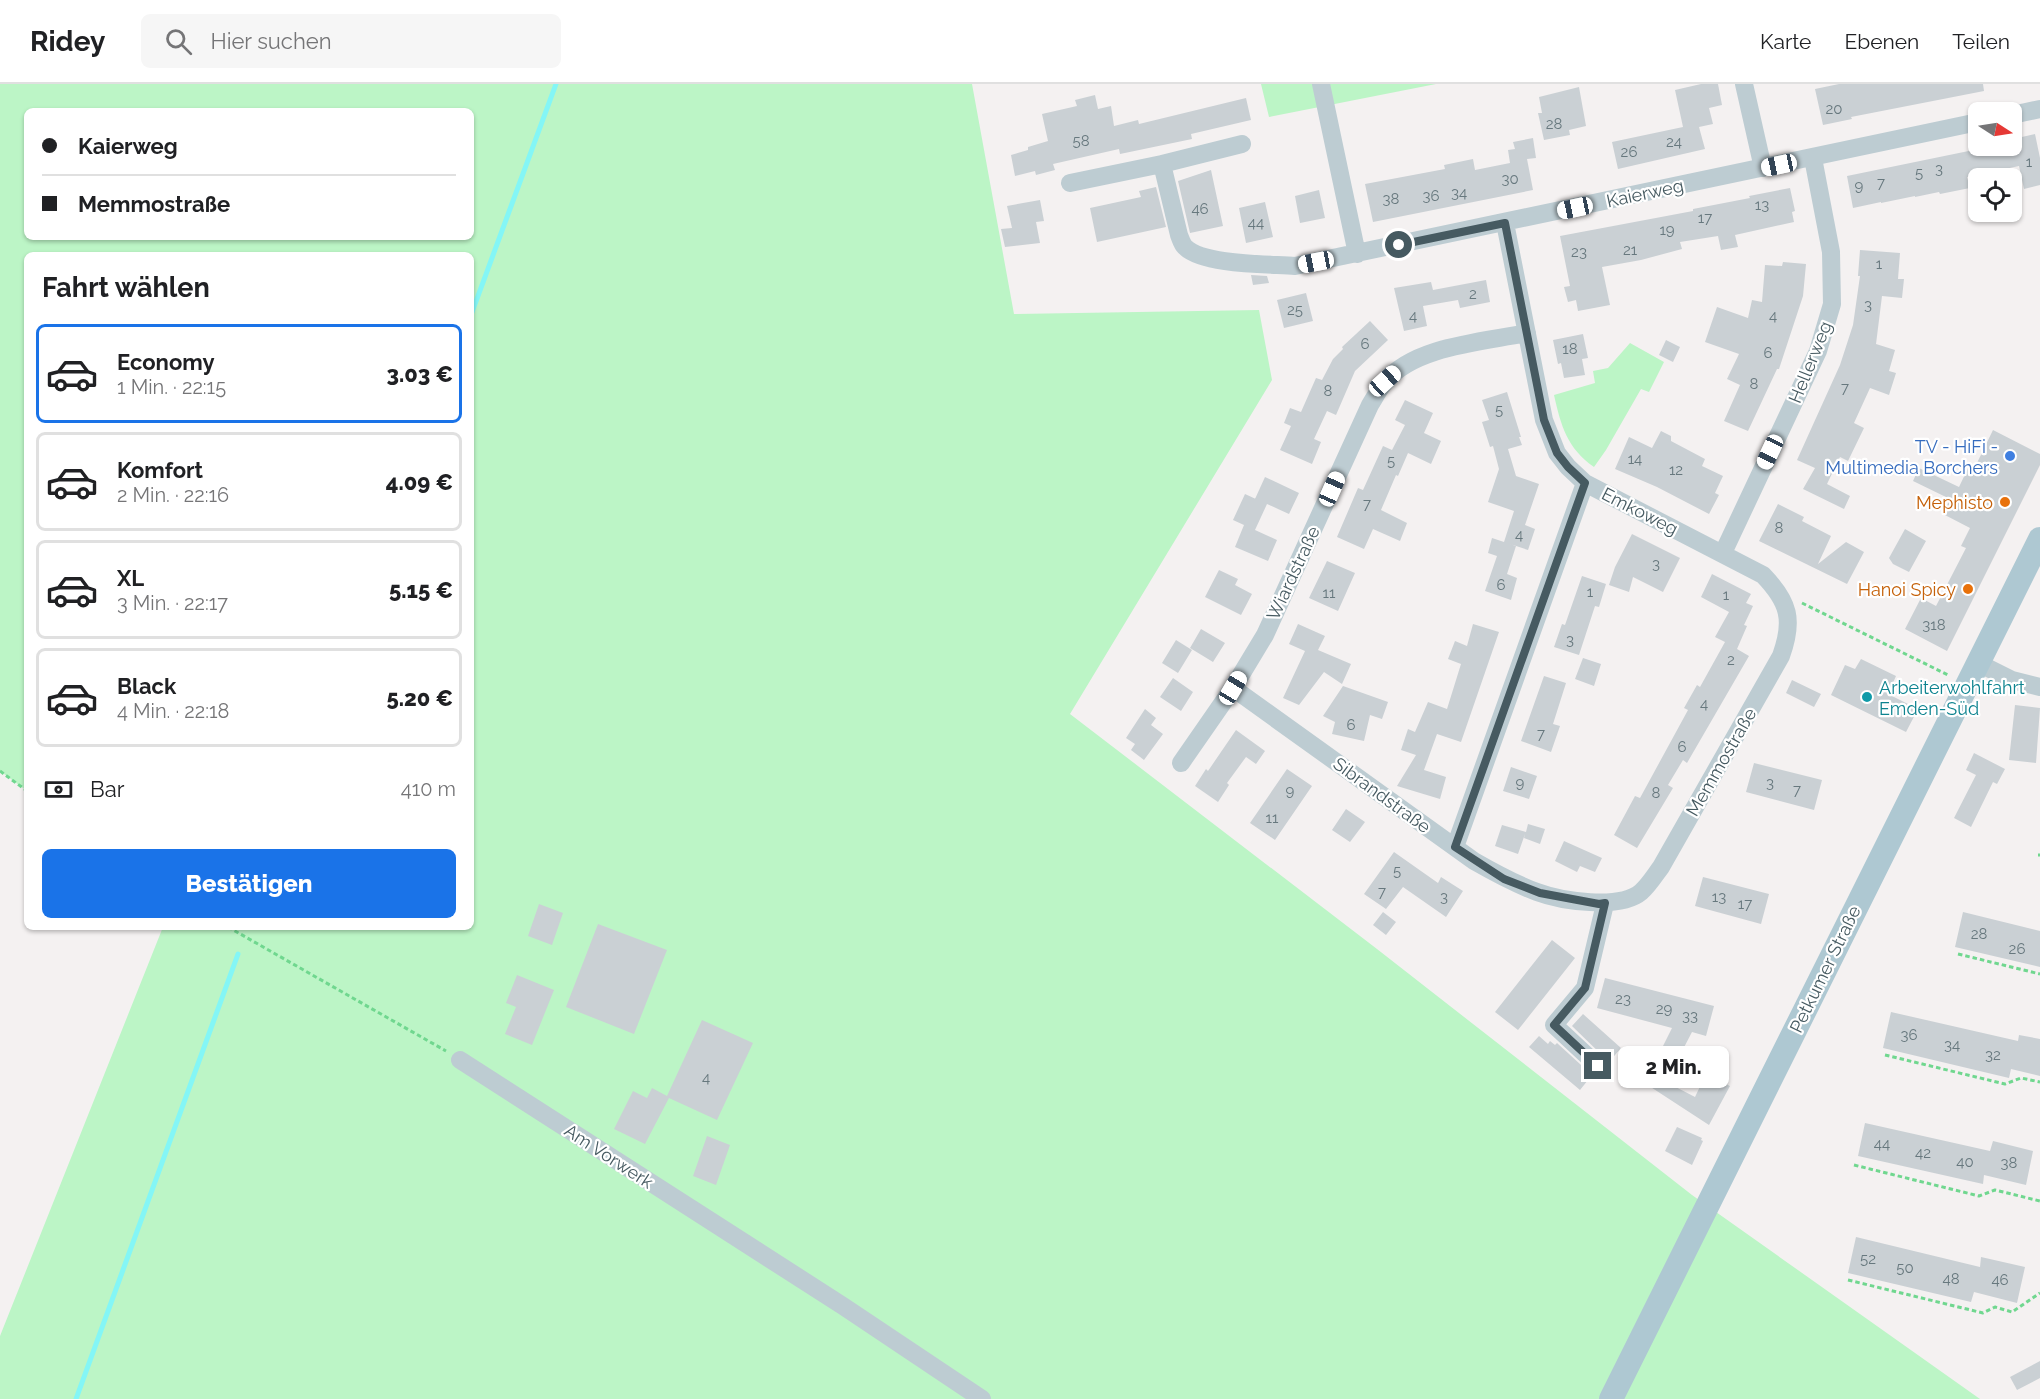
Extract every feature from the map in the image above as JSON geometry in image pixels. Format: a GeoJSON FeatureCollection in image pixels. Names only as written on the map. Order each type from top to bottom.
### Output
{"type":"FeatureCollection","features":[{"type":"Feature","properties":{"kind":"main road","name":"Petkumer Straße"},"geometry":{"type":"LineString","coordinates":[[1611,1399],[2040,539]]}},
{"type":"Feature","properties":{"kind":"street"},"geometry":{"type":"LineString","coordinates":[[1321,84],[1357,254]]}},
{"type":"Feature","properties":{"kind":"street"},"geometry":{"type":"LineString","coordinates":[[1744,84],[1763,168]]}},
{"type":"Feature","properties":{"kind":"street"},"geometry":{"type":"LineString","coordinates":[[2022,113],[2040,109]]}},
{"type":"Feature","properties":{"kind":"street","name":"Kaierweg"},"geometry":{"type":"LineString","coordinates":[[1162,164],[1179,235],[1184,246],[1202,256],[1227,261],[1295,266],[1968,124]]}},
{"type":"Feature","properties":{"kind":"street"},"geometry":{"type":"LineString","coordinates":[[1070,183],[1162,164],[1242,144]]}},
{"type":"Feature","properties":{"kind":"street","name":"Hellerweg"},"geometry":{"type":"LineString","coordinates":[[1723,553],[1818,351],[1827,325],[1832,294],[1831,252],[1813,158]]}},
{"type":"Feature","properties":{"kind":"street","name":"Emkoweg"},"geometry":{"type":"LineString","coordinates":[[1505,223],[1544,420],[1557,453],[1585,483],[1763,574],[1777,589]]}},
{"type":"Feature","properties":{"kind":"street","name":"Wiardstraße"},"geometry":{"type":"LineString","coordinates":[[1181,763],[1233,688],[1264,635],[1370,405],[1385,381],[1403,366],[1425,353],[1527,333]]}},
{"type":"Feature","properties":{"kind":"street"},"geometry":{"type":"LineString","coordinates":[[1455,847],[1585,483]]}},
{"type":"Feature","properties":{"kind":"street","name":"Memmostraße"},"geometry":{"type":"LineString","coordinates":[[1573,899],[1599,904],[1619,902],[1640,893],[1661,867],[1781,656],[1789,623],[1786,606],[1777,589]]}},
{"type":"Feature","properties":{"kind":"street"},"geometry":{"type":"LineString","coordinates":[[1978,663],[2012,680],[2040,687]]}},
{"type":"Feature","properties":{"kind":"street","name":"Sibrandstraße"},"geometry":{"type":"LineString","coordinates":[[1233,688],[1455,847],[1504,879],[1540,893],[1573,899]]}},
{"type":"Feature","properties":{"kind":"street"},"geometry":{"type":"LineString","coordinates":[[1598,1066],[1554,1025],[1585,988],[1605,903]]}},
{"type":"Feature","properties":{"kind":"street","name":"Am Vorwerk"},"geometry":{"type":"LineString","coordinates":[[460,1060],[834,1300],[982,1399]]}},
{"type":"Feature","properties":{"kind":"path"},"geometry":{"type":"LineString","coordinates":[[1777,589],[1814,610],[1948,675]]}},
{"type":"Feature","properties":{"kind":"path"},"geometry":{"type":"LineString","coordinates":[[0,771],[24,789]]}},
{"type":"Feature","properties":{"kind":"path"},"geometry":{"type":"LineString","coordinates":[[233,930],[460,1060]]}},
{"type":"Feature","properties":{"kind":"path"},"geometry":{"type":"LineString","coordinates":[[1958,954],[2040,974]]}},
{"type":"Feature","properties":{"kind":"path"},"geometry":{"type":"LineString","coordinates":[[1885,1055],[2005,1084],[2021,1078],[2040,1082]]}},
{"type":"Feature","properties":{"kind":"path"},"geometry":{"type":"LineString","coordinates":[[1854,1165],[1979,1196],[1995,1190],[2040,1201]]}},
{"type":"Feature","properties":{"kind":"path"},"geometry":{"type":"LineString","coordinates":[[1848,1280],[1983,1313],[1995,1307],[2012,1312],[2040,1293]]}},
{"type":"Feature","properties":{"kind":"green space"},"geometry":{"type":"Polygon","coordinates":[[[0,84],[972,84],[1014,314],[1259,310],[1272,380],[1070,714],[1377,949],[1692,1195],[1980,1399],[0,1399],[0,1336],[162,930],[474,930],[474,252],[24,252],[24,789],[0,771],[0,84]]]}},
{"type":"Feature","properties":{"kind":"green space"},"geometry":{"type":"Polygon","coordinates":[[[1261,84],[1436,84],[1269,117],[1261,84]]]}},
{"type":"Feature","properties":{"kind":"green space"},"geometry":{"type":"Polygon","coordinates":[[[1630,343],[1664,362],[1649,392],[1641,389],[1594,467],[1571,444],[1559,417],[1554,395],[1595,383],[1593,371],[1608,368],[1630,343]]]}},
{"type":"Feature","properties":{"kind":"building"},"geometry":{"type":"Polygon","coordinates":[[[1701,84],[1718,84],[1722,105],[1709,108],[1713,124],[1699,127],[1705,149],[1618,169],[1612,142],[1683,127],[1675,90],[1701,84]]]}},
{"type":"Feature","properties":{"kind":"building"},"geometry":{"type":"Polygon","coordinates":[[[1839,84],[1983,84],[1984,91],[1851,117],[1852,119],[1823,125],[1815,89],[1839,84]]]}},
{"type":"Feature","properties":{"kind":"building"},"geometry":{"type":"Polygon","coordinates":[[[1579,87],[1586,126],[1569,130],[1570,135],[1544,140],[1538,113],[1542,113],[1539,97],[1579,87]]]}},
{"type":"Feature","properties":{"kind":"building"},"geometry":{"type":"Polygon","coordinates":[[[1095,95],[1098,109],[1111,106],[1114,126],[1138,120],[1139,124],[1246,98],[1251,120],[1191,134],[1192,139],[1120,154],[1119,149],[1053,164],[1055,170],[1036,175],[1035,171],[1015,176],[1011,155],[1048,141],[1042,114],[1077,106],[1075,100],[1095,95]]]}},
{"type":"Feature","properties":{"kind":"building"},"geometry":{"type":"Polygon","coordinates":[[[2035,134],[2040,158],[2040,185],[2024,189],[2022,168],[2019,166],[1968,168],[1968,188],[1853,208],[1847,176],[1968,151],[1968,156],[2022,156],[2022,137],[2035,134]]]}},
{"type":"Feature","properties":{"kind":"building"},"geometry":{"type":"Polygon","coordinates":[[[1533,138],[1536,158],[1527,159],[1533,190],[1373,222],[1365,184],[1445,169],[1444,165],[1473,159],[1475,170],[1510,163],[1508,150],[1515,149],[1513,142],[1533,138]]]}},
{"type":"Feature","properties":{"kind":"building"},"geometry":{"type":"Polygon","coordinates":[[[1211,170],[1223,226],[1190,233],[1178,181],[1211,170]]]}},
{"type":"Feature","properties":{"kind":"building"},"geometry":{"type":"Polygon","coordinates":[[[1156,187],[1166,227],[1097,242],[1090,208],[1141,197],[1139,191],[1156,187]]]}},
{"type":"Feature","properties":{"kind":"building"},"geometry":{"type":"Polygon","coordinates":[[[1790,188],[1795,211],[1792,212],[1794,222],[1735,235],[1738,247],[1721,250],[1718,236],[1680,242],[1682,249],[1602,267],[1610,305],[1578,311],[1576,300],[1568,302],[1564,287],[1570,286],[1560,236],[1693,211],[1693,209],[1790,188]]]}},
{"type":"Feature","properties":{"kind":"building"},"geometry":{"type":"Polygon","coordinates":[[[1319,190],[1325,218],[1300,223],[1295,196],[1319,190]]]}},
{"type":"Feature","properties":{"kind":"building"},"geometry":{"type":"Polygon","coordinates":[[[1040,200],[1044,221],[1036,222],[1040,243],[1005,247],[1001,229],[1012,228],[1007,206],[1040,200]]]}},
{"type":"Feature","properties":{"kind":"building"},"geometry":{"type":"Polygon","coordinates":[[[1265,202],[1273,237],[1246,243],[1239,208],[1265,202]]]}},
{"type":"Feature","properties":{"kind":"building"},"geometry":{"type":"Polygon","coordinates":[[[1860,250],[1900,253],[1898,279],[1904,279],[1902,298],[1882,296],[1876,344],[1895,350],[1889,371],[1896,373],[1889,395],[1870,388],[1854,423],[1864,428],[1848,461],[1840,457],[1827,484],[1850,496],[1844,509],[1803,489],[1815,468],[1797,460],[1840,365],[1853,325],[1860,276],[1858,276],[1860,250]]]}},
{"type":"Feature","properties":{"kind":"building"},"geometry":{"type":"Polygon","coordinates":[[[1783,262],[1806,264],[1803,296],[1779,369],[1748,431],[1724,421],[1740,385],[1727,379],[1739,354],[1705,342],[1717,307],[1748,318],[1752,300],[1762,302],[1765,265],[1782,266],[1783,262]]]}},
{"type":"Feature","properties":{"kind":"building"},"geometry":{"type":"Polygon","coordinates":[[[1251,275],[1267,276],[1269,283],[1253,285],[1251,275]]]}},
{"type":"Feature","properties":{"kind":"building"},"geometry":{"type":"Polygon","coordinates":[[[1486,280],[1490,302],[1460,308],[1458,300],[1423,306],[1427,326],[1404,331],[1394,288],[1431,282],[1433,290],[1486,280]]]}},
{"type":"Feature","properties":{"kind":"building"},"geometry":{"type":"Polygon","coordinates":[[[1306,293],[1313,321],[1284,328],[1277,300],[1306,293]]]}},
{"type":"Feature","properties":{"kind":"building"},"geometry":{"type":"Polygon","coordinates":[[[1370,321],[1388,340],[1355,371],[1336,415],[1327,411],[1314,439],[1321,442],[1312,464],[1280,450],[1291,426],[1284,423],[1290,408],[1301,412],[1316,378],[1322,380],[1333,359],[1343,349],[1342,347],[1370,321]]]}},
{"type":"Feature","properties":{"kind":"building"},"geometry":{"type":"Polygon","coordinates":[[[1583,334],[1588,358],[1582,359],[1585,375],[1564,378],[1561,363],[1558,364],[1553,340],[1583,334]]]}},
{"type":"Feature","properties":{"kind":"building"},"geometry":{"type":"Polygon","coordinates":[[[1666,340],[1680,347],[1673,362],[1659,355],[1666,340]]]}},
{"type":"Feature","properties":{"kind":"building"},"geometry":{"type":"Polygon","coordinates":[[[1507,392],[1522,445],[1508,449],[1516,476],[1539,484],[1525,525],[1535,529],[1528,550],[1504,542],[1514,511],[1488,502],[1499,469],[1493,446],[1490,447],[1482,422],[1489,420],[1482,400],[1507,392]]]}},
{"type":"Feature","properties":{"kind":"building"},"geometry":{"type":"Polygon","coordinates":[[[1405,400],[1433,413],[1424,433],[1441,441],[1431,464],[1408,453],[1381,510],[1407,523],[1400,541],[1373,529],[1364,549],[1337,537],[1358,488],[1363,490],[1383,446],[1392,450],[1405,425],[1395,420],[1405,400]]]}},
{"type":"Feature","properties":{"kind":"building"},"geometry":{"type":"Polygon","coordinates":[[[1993,430],[2040,454],[2040,465],[1947,651],[1905,629],[1921,598],[1936,606],[1966,548],[1961,546],[1970,528],[1943,514],[1950,499],[1913,481],[1919,468],[1959,487],[1970,464],[1975,467],[1993,430]]]}},
{"type":"Feature","properties":{"kind":"building"},"geometry":{"type":"Polygon","coordinates":[[[1661,431],[1671,436],[1671,441],[1705,459],[1702,466],[1723,476],[1715,493],[1719,495],[1709,514],[1657,487],[1615,469],[1629,437],[1652,448],[1661,431]]]}},
{"type":"Feature","properties":{"kind":"building"},"geometry":{"type":"Polygon","coordinates":[[[1265,477],[1299,493],[1289,514],[1267,504],[1255,530],[1277,540],[1268,561],[1235,547],[1244,525],[1233,520],[1245,494],[1255,499],[1265,477]]]}},
{"type":"Feature","properties":{"kind":"building"},"geometry":{"type":"Polygon","coordinates":[[[1778,504],[1804,517],[1802,521],[1831,536],[1818,564],[1846,542],[1864,552],[1847,584],[1759,541],[1778,504]]]}},
{"type":"Feature","properties":{"kind":"building"},"geometry":{"type":"Polygon","coordinates":[[[1905,529],[1926,541],[1909,572],[1893,564],[1889,558],[1905,529]]]}},
{"type":"Feature","properties":{"kind":"building"},"geometry":{"type":"Polygon","coordinates":[[[1632,534],[1680,558],[1663,592],[1633,577],[1629,592],[1609,585],[1615,567],[1632,534]]]}},
{"type":"Feature","properties":{"kind":"building"},"geometry":{"type":"Polygon","coordinates":[[[1492,538],[1516,546],[1507,574],[1517,578],[1511,600],[1485,591],[1497,556],[1488,553],[1492,538]]]}},
{"type":"Feature","properties":{"kind":"building"},"geometry":{"type":"Polygon","coordinates":[[[1327,561],[1355,573],[1338,611],[1309,598],[1327,561]]]}},
{"type":"Feature","properties":{"kind":"building"},"geometry":{"type":"Polygon","coordinates":[[[1219,570],[1238,579],[1235,585],[1252,594],[1241,615],[1205,597],[1219,570]]]}},
{"type":"Feature","properties":{"kind":"building"},"geometry":{"type":"Polygon","coordinates":[[[1712,574],[1751,594],[1746,603],[1753,606],[1744,625],[1747,626],[1737,649],[1749,656],[1687,763],[1683,760],[1668,785],[1673,788],[1637,848],[1614,835],[1635,796],[1640,798],[1688,710],[1684,708],[1697,685],[1700,687],[1725,642],[1715,637],[1729,612],[1701,597],[1712,574]]]}},
{"type":"Feature","properties":{"kind":"building"},"geometry":{"type":"Polygon","coordinates":[[[1582,576],[1606,584],[1599,607],[1595,606],[1579,655],[1554,647],[1562,624],[1565,625],[1582,576]]]}},
{"type":"Feature","properties":{"kind":"building"},"geometry":{"type":"Polygon","coordinates":[[[1298,624],[1325,636],[1318,650],[1351,664],[1342,684],[1324,672],[1299,705],[1283,698],[1305,651],[1289,644],[1298,624]]]}},
{"type":"Feature","properties":{"kind":"building"},"geometry":{"type":"Polygon","coordinates":[[[1473,624],[1499,632],[1461,742],[1437,734],[1424,770],[1446,777],[1440,799],[1397,786],[1416,755],[1401,750],[1408,729],[1415,732],[1428,702],[1447,709],[1461,664],[1448,659],[1455,641],[1467,646],[1473,624]]]}},
{"type":"Feature","properties":{"kind":"building"},"geometry":{"type":"Polygon","coordinates":[[[1201,629],[1225,643],[1213,662],[1190,648],[1201,629]]]}},
{"type":"Feature","properties":{"kind":"building"},"geometry":{"type":"Polygon","coordinates":[[[1176,640],[1192,650],[1178,673],[1162,663],[1176,640]]]}},
{"type":"Feature","properties":{"kind":"building"},"geometry":{"type":"Polygon","coordinates":[[[1583,658],[1601,664],[1594,686],[1575,679],[1583,658]]]}},
{"type":"Feature","properties":{"kind":"building","name":"Arbeiterwohlfahrt Emden-Süd"},"geometry":{"type":"Polygon","coordinates":[[[1861,659],[1896,676],[1888,694],[1918,709],[1906,732],[1831,695],[1845,665],[1855,669],[1861,659]]]}},
{"type":"Feature","properties":{"kind":"building"},"geometry":{"type":"Polygon","coordinates":[[[1544,676],[1566,683],[1553,724],[1560,726],[1551,752],[1521,741],[1544,676]]]}},
{"type":"Feature","properties":{"kind":"building"},"geometry":{"type":"Polygon","coordinates":[[[1173,678],[1193,692],[1181,711],[1160,697],[1173,678]]]}},
{"type":"Feature","properties":{"kind":"building"},"geometry":{"type":"Polygon","coordinates":[[[1792,680],[1821,694],[1814,707],[1786,693],[1792,680]]]}},
{"type":"Feature","properties":{"kind":"building"},"geometry":{"type":"Polygon","coordinates":[[[1343,686],[1388,702],[1382,719],[1370,715],[1364,741],[1332,734],[1335,722],[1323,716],[1343,686]]]}},
{"type":"Feature","properties":{"kind":"building"},"geometry":{"type":"Polygon","coordinates":[[[2015,705],[2040,708],[2036,763],[2009,760],[2015,705]]]}},
{"type":"Feature","properties":{"kind":"building"},"geometry":{"type":"Polygon","coordinates":[[[1145,709],[1156,718],[1151,725],[1163,734],[1144,760],[1131,750],[1135,744],[1126,738],[1145,709]]]}},
{"type":"Feature","properties":{"kind":"building"},"geometry":{"type":"Polygon","coordinates":[[[1236,730],[1265,751],[1256,764],[1246,757],[1227,783],[1229,785],[1218,802],[1195,786],[1236,730]]]}},
{"type":"Feature","properties":{"kind":"building"},"geometry":{"type":"Polygon","coordinates":[[[1974,753],[2005,769],[1997,784],[1993,782],[1971,827],[1954,818],[1976,775],[1966,770],[1974,753]]]}},
{"type":"Feature","properties":{"kind":"building"},"geometry":{"type":"Polygon","coordinates":[[[1754,763],[1822,780],[1814,810],[1746,792],[1754,763]]]}},
{"type":"Feature","properties":{"kind":"building"},"geometry":{"type":"Polygon","coordinates":[[[1511,767],[1537,776],[1529,799],[1503,791],[1511,767]]]}},
{"type":"Feature","properties":{"kind":"building"},"geometry":{"type":"Polygon","coordinates":[[[1287,769],[1312,786],[1275,840],[1250,823],[1287,769]]]}},
{"type":"Feature","properties":{"kind":"building"},"geometry":{"type":"Polygon","coordinates":[[[1346,809],[1365,822],[1350,842],[1332,830],[1346,809]]]}},
{"type":"Feature","properties":{"kind":"building"},"geometry":{"type":"Polygon","coordinates":[[[1528,824],[1545,829],[1540,844],[1524,838],[1525,834],[1518,854],[1495,846],[1502,825],[1526,832],[1528,824]]]}},
{"type":"Feature","properties":{"kind":"building"},"geometry":{"type":"Polygon","coordinates":[[[1564,841],[1602,858],[1595,872],[1580,866],[1577,872],[1555,861],[1564,841]]]}},
{"type":"Feature","properties":{"kind":"building"},"geometry":{"type":"Polygon","coordinates":[[[1394,852],[1438,883],[1441,877],[1463,891],[1446,917],[1403,887],[1386,909],[1364,894],[1394,852]]]}},
{"type":"Feature","properties":{"kind":"building"},"geometry":{"type":"Polygon","coordinates":[[[1703,877],[1769,894],[1761,924],[1695,906],[1703,877]]]}},
{"type":"Feature","properties":{"kind":"building"},"geometry":{"type":"Polygon","coordinates":[[[539,904],[563,913],[552,945],[528,936],[539,904]]]}},
{"type":"Feature","properties":{"kind":"building"},"geometry":{"type":"Polygon","coordinates":[[[1383,912],[1396,922],[1386,935],[1373,925],[1383,912]]]}},
{"type":"Feature","properties":{"kind":"building"},"geometry":{"type":"Polygon","coordinates":[[[1963,912],[2040,931],[2040,967],[1955,947],[1963,912]]]}},
{"type":"Feature","properties":{"kind":"building"},"geometry":{"type":"Polygon","coordinates":[[[598,924],[667,950],[634,1034],[566,1007],[598,924]]]}},
{"type":"Feature","properties":{"kind":"building"},"geometry":{"type":"Polygon","coordinates":[[[1552,940],[1575,958],[1518,1030],[1495,1012],[1552,940]]]}},
{"type":"Feature","properties":{"kind":"building"},"geometry":{"type":"Polygon","coordinates":[[[517,975],[554,990],[532,1045],[505,1034],[516,1007],[506,1003],[517,975]]]}},
{"type":"Feature","properties":{"kind":"building"},"geometry":{"type":"Polygon","coordinates":[[[1605,978],[1714,1006],[1706,1036],[1692,1032],[1666,1082],[1695,1097],[1706,1074],[1730,1086],[1709,1125],[1643,1082],[1664,1051],[1661,1050],[1672,1028],[1597,1008],[1605,978]]]}},
{"type":"Feature","properties":{"kind":"building"},"geometry":{"type":"Polygon","coordinates":[[[1891,1012],[2018,1041],[2019,1035],[2040,1039],[2040,1076],[2011,1069],[2009,1078],[1883,1048],[1891,1012]]]}},
{"type":"Feature","properties":{"kind":"building"},"geometry":{"type":"Polygon","coordinates":[[[1583,1014],[1621,1048],[1609,1062],[1572,1026],[1583,1014]]]}},
{"type":"Feature","properties":{"kind":"building"},"geometry":{"type":"Polygon","coordinates":[[[702,1020],[753,1043],[717,1120],[669,1098],[645,1144],[614,1129],[633,1091],[647,1098],[652,1088],[667,1096],[702,1020]]]}},
{"type":"Feature","properties":{"kind":"building"},"geometry":{"type":"Polygon","coordinates":[[[1539,1036],[1548,1044],[1550,1041],[1555,1045],[1557,1043],[1592,1075],[1580,1090],[1529,1047],[1539,1036]]]}},
{"type":"Feature","properties":{"kind":"building"},"geometry":{"type":"Polygon","coordinates":[[[1865,1123],[1990,1151],[1993,1141],[2033,1151],[2026,1185],[1984,1175],[1983,1184],[1858,1156],[1865,1123]]]}},
{"type":"Feature","properties":{"kind":"building"},"geometry":{"type":"Polygon","coordinates":[[[1677,1127],[1702,1138],[1703,1141],[1692,1165],[1665,1151],[1677,1127]]]}},
{"type":"Feature","properties":{"kind":"building"},"geometry":{"type":"Polygon","coordinates":[[[707,1136],[730,1145],[716,1185],[693,1176],[707,1136]]]}},
{"type":"Feature","properties":{"kind":"building"},"geometry":{"type":"Polygon","coordinates":[[[1856,1237],[1980,1267],[1981,1257],[2025,1267],[2017,1303],[1974,1292],[1971,1302],[1848,1273],[1856,1237]]]}},
{"type":"Feature","properties":{"kind":"building"},"geometry":{"type":"Polygon","coordinates":[[[2040,1361],[2040,1378],[2017,1390],[2010,1377],[2040,1361]]]}},
{"type":"Feature","properties":{"kind":"waterway"},"geometry":{"type":"LineString","coordinates":[[474,307],[556,84]]}},
{"type":"Feature","properties":{"kind":"waterway"},"geometry":{"type":"LineString","coordinates":[[76,1399],[238,954]]}},
{"type":"Feature","properties":{"kind":"place","name":"TV - HiFi - Multimedia Borchers"},"geometry":{"type":"Point","coordinates":[2010,456]}},
{"type":"Feature","properties":{"kind":"place","name":"Mephisto"},"geometry":{"type":"Point","coordinates":[2005,502]}},
{"type":"Feature","properties":{"kind":"place","name":"Hanoi Spicy"},"geometry":{"type":"Point","coordinates":[1968,589]}},
{"type":"Feature","properties":{"kind":"place","name":"Arbeiterwohlfahrt Emden-Süd"},"geometry":{"type":"Point","coordinates":[1867,697]}},
{"type":"Feature","properties":{"kind":"route"},"geometry":{"type":"LineString","coordinates":[[1399,245],[1505,223],[1544,420],[1557,453],[1585,483],[1455,847],[1504,879],[1540,893],[1599,904],[1605,903],[1585,988],[1554,1025],[1598,1066]]}}]}
